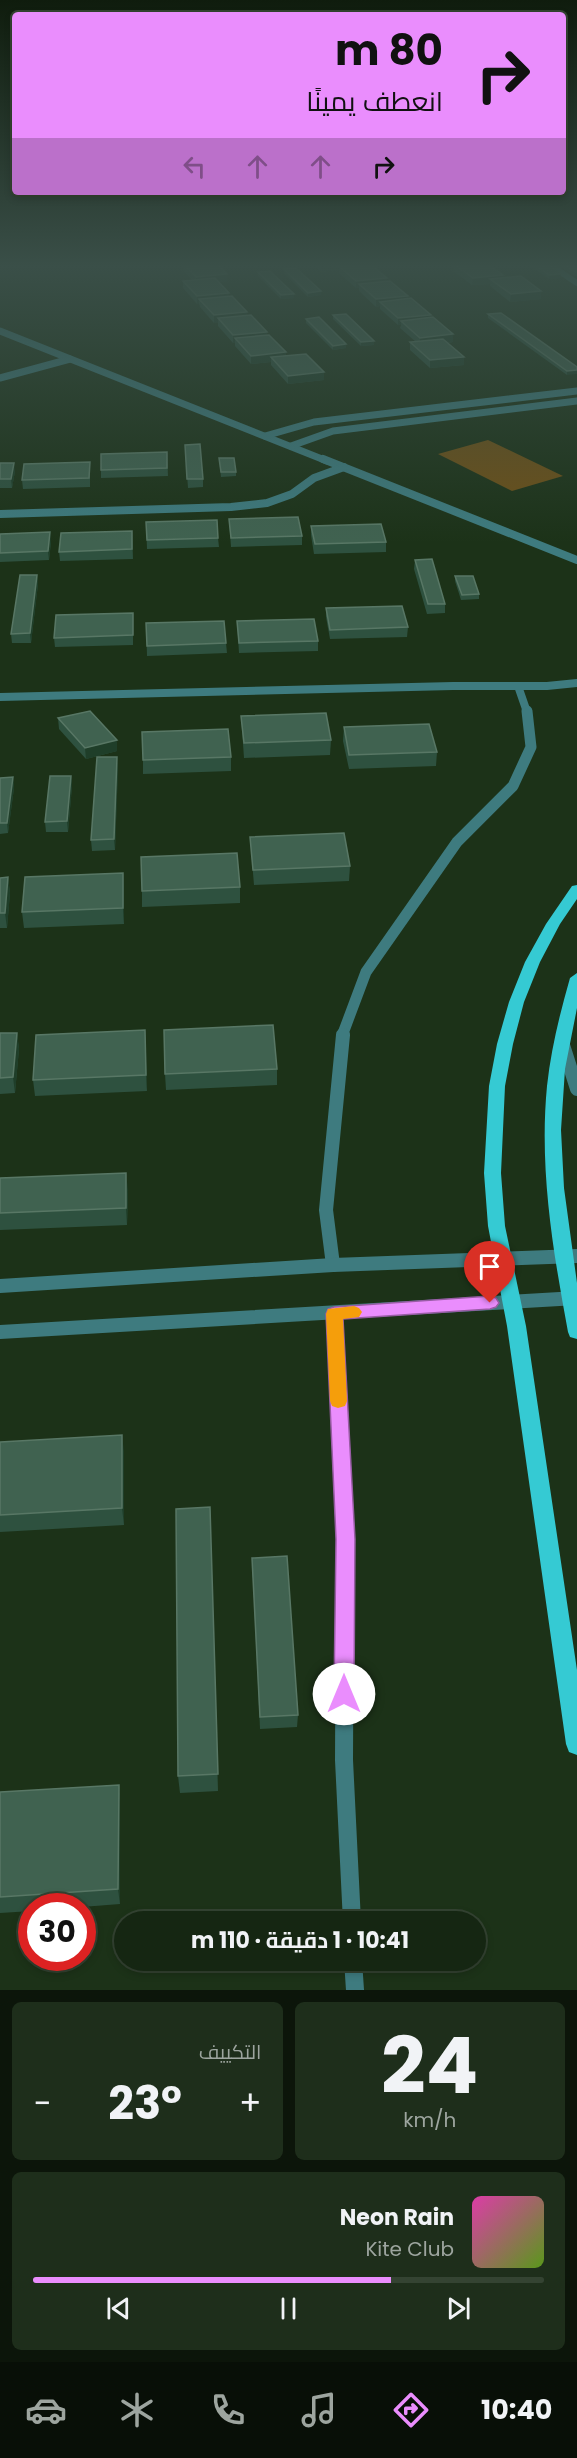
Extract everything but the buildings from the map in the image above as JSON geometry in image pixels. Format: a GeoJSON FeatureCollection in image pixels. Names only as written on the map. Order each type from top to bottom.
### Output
{"type":"FeatureCollection","features":[{"type":"Feature","properties":{"kind":"main road"},"geometry":{"type":"LineString","coordinates":[[577,889],[525,976],[510,1025],[499,1083],[493,1141],[495,1217],[513,1301],[577,1744]]}},
{"type":"Feature","properties":{"kind":"main road"},"geometry":{"type":"LineString","coordinates":[[577,978],[561,1040],[554,1098],[553,1146],[554,1199],[569,1256],[577,1332]]}},
{"type":"Feature","properties":{"kind":"street"},"geometry":{"type":"LineString","coordinates":[[67,358],[577,560]]}},
{"type":"Feature","properties":{"kind":"street"},"geometry":{"type":"LineString","coordinates":[[0,378],[70,359]]}},
{"type":"Feature","properties":{"kind":"street"},"geometry":{"type":"LineString","coordinates":[[266,436],[314,422],[577,391]]}},
{"type":"Feature","properties":{"kind":"street"},"geometry":{"type":"LineString","coordinates":[[291,446],[333,431],[577,401]]}},
{"type":"Feature","properties":{"kind":"street"},"geometry":{"type":"LineString","coordinates":[[0,514],[231,507],[267,502],[292,494],[314,478],[344,467]]}},
{"type":"Feature","properties":{"kind":"street"},"geometry":{"type":"LineString","coordinates":[[0,698],[547,686],[577,683]]}},
{"type":"Feature","properties":{"kind":"street"},"geometry":{"type":"LineString","coordinates":[[333,1265],[326,1210],[341,1040],[366,972],[457,842],[513,786],[531,747],[528,715],[518,686]]}},
{"type":"Feature","properties":{"kind":"street"},"geometry":{"type":"LineString","coordinates":[[561,1040],[577,1089]]}},
{"type":"Feature","properties":{"kind":"street"},"geometry":{"type":"LineString","coordinates":[[0,1286],[333,1265],[569,1256]]}},
{"type":"Feature","properties":{"kind":"street"},"geometry":{"type":"LineString","coordinates":[[0,1332],[574,1298]]}},
{"type":"Feature","properties":{"kind":"street"},"geometry":{"type":"LineString","coordinates":[[334,1314],[345,1539],[344,1760],[351,1911]]}},
{"type":"Feature","properties":{"kind":"street"},"geometry":{"type":"LineString","coordinates":[[354,1971],[355,1990]]}},
{"type":"Feature","properties":{"kind":"shaded area"},"geometry":{"type":"Polygon","coordinates":[[[488,440],[563,476],[512,491],[438,454],[488,440]]]}},
{"type":"Feature","properties":{"kind":"slow traffic"},"geometry":{"type":"LineString","coordinates":[[338,1401],[334,1314],[354,1312]]}},
{"type":"Feature","properties":{"kind":"route"},"geometry":{"type":"LineString","coordinates":[[344,1694],[345,1539],[334,1314],[490,1303]]}}]}
